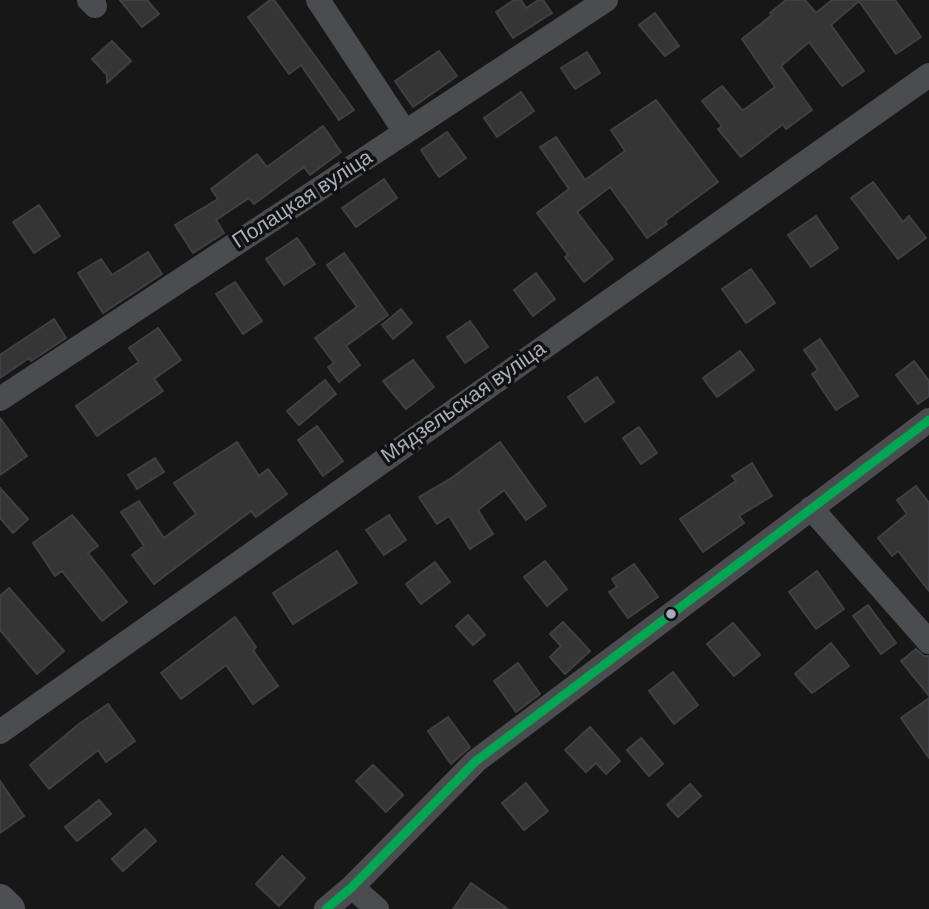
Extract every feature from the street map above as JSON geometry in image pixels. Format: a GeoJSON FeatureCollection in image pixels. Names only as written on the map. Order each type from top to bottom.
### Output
{"type":"FeatureCollection","features":[{"type":"Feature","properties":{"kind":"main road"},"geometry":{"type":"LineString","coordinates":[[0,900],[9,909]]}},
{"type":"Feature","properties":{"kind":"street"},"geometry":{"type":"LineString","coordinates":[[318,0],[405,132]]}},
{"type":"Feature","properties":{"kind":"street","name":"Полацкая вуліца"},"geometry":{"type":"LineString","coordinates":[[0,400],[606,0]]}},
{"type":"Feature","properties":{"kind":"street","name":"Мядзельская вуліца"},"geometry":{"type":"LineString","coordinates":[[0,732],[929,75]]}},
{"type":"Feature","properties":{"kind":"street"},"geometry":{"type":"LineString","coordinates":[[326,909],[352,887],[476,761],[929,420]]}},
{"type":"Feature","properties":{"kind":"street"},"geometry":{"type":"LineString","coordinates":[[811,508],[929,642]]}},
{"type":"Feature","properties":{"kind":"street"},"geometry":{"type":"LineString","coordinates":[[352,887],[377,909]]}},
{"type":"Feature","properties":{"kind":"building"},"geometry":{"type":"Polygon","coordinates":[[[120,0],[147,0],[159,14],[142,27],[120,0]]]}},
{"type":"Feature","properties":{"kind":"building"},"geometry":{"type":"Polygon","coordinates":[[[270,0],[274,0],[354,110],[339,120],[301,65],[289,74],[248,17],[270,0]]]}},
{"type":"Feature","properties":{"kind":"building"},"geometry":{"type":"Polygon","coordinates":[[[514,0],[521,0],[526,8],[543,0],[552,13],[513,38],[496,12],[514,0]]]}},
{"type":"Feature","properties":{"kind":"building"},"geometry":{"type":"Polygon","coordinates":[[[786,0],[805,0],[816,13],[832,0],[895,0],[921,37],[896,54],[859,1],[831,25],[864,71],[842,86],[809,42],[781,66],[812,110],[786,129],[783,124],[741,157],[718,129],[722,126],[702,101],[722,86],[742,110],[775,87],[742,39],[786,0]]]}},
{"type":"Feature","properties":{"kind":"building"},"geometry":{"type":"Polygon","coordinates":[[[655,13],[679,46],[665,56],[639,25],[655,13]]]}},
{"type":"Feature","properties":{"kind":"building"},"geometry":{"type":"Polygon","coordinates":[[[112,41],[131,61],[107,83],[107,75],[92,59],[112,41]]]}},
{"type":"Feature","properties":{"kind":"building"},"geometry":{"type":"Polygon","coordinates":[[[439,51],[457,76],[413,107],[395,81],[439,51]]]}},
{"type":"Feature","properties":{"kind":"building"},"geometry":{"type":"Polygon","coordinates":[[[587,52],[600,73],[575,89],[561,68],[587,52]]]}},
{"type":"Feature","properties":{"kind":"building"},"geometry":{"type":"Polygon","coordinates":[[[521,92],[534,111],[497,137],[484,118],[521,92]]]}},
{"type":"Feature","properties":{"kind":"building"},"geometry":{"type":"Polygon","coordinates":[[[656,100],[718,182],[665,221],[667,224],[647,238],[610,187],[577,212],[613,259],[584,282],[537,213],[569,189],[540,147],[556,137],[585,180],[625,151],[611,130],[656,100]]]}},
{"type":"Feature","properties":{"kind":"building"},"geometry":{"type":"Polygon","coordinates":[[[323,126],[341,152],[310,175],[304,167],[254,204],[249,198],[216,220],[224,233],[193,253],[175,225],[218,199],[211,189],[257,154],[267,167],[323,126]]]}},
{"type":"Feature","properties":{"kind":"building"},"geometry":{"type":"Polygon","coordinates":[[[447,132],[466,158],[439,177],[421,150],[447,132]]]}},
{"type":"Feature","properties":{"kind":"building"},"geometry":{"type":"Polygon","coordinates":[[[384,179],[397,198],[356,227],[342,208],[384,179]]]}},
{"type":"Feature","properties":{"kind":"building"},"geometry":{"type":"Polygon","coordinates":[[[873,182],[903,222],[909,216],[926,238],[898,259],[851,198],[873,182]]]}},
{"type":"Feature","properties":{"kind":"building"},"geometry":{"type":"Polygon","coordinates":[[[39,205],[60,236],[34,253],[13,222],[39,205]]]}},
{"type":"Feature","properties":{"kind":"building"},"geometry":{"type":"Polygon","coordinates":[[[816,216],[838,248],[811,267],[788,235],[816,216]]]}},
{"type":"Feature","properties":{"kind":"building"},"geometry":{"type":"Polygon","coordinates":[[[297,238],[315,264],[284,285],[266,259],[297,238]]]}},
{"type":"Feature","properties":{"kind":"building"},"geometry":{"type":"Polygon","coordinates":[[[148,252],[162,274],[103,313],[78,273],[101,259],[112,275],[148,252]]]}},
{"type":"Feature","properties":{"kind":"building"},"geometry":{"type":"Polygon","coordinates":[[[344,253],[388,315],[346,346],[360,365],[339,382],[328,367],[334,363],[315,338],[357,307],[327,265],[344,253]]]}},
{"type":"Feature","properties":{"kind":"building"},"geometry":{"type":"Polygon","coordinates":[[[751,269],[775,303],[746,323],[722,289],[751,269]]]}},
{"type":"Feature","properties":{"kind":"building"},"geometry":{"type":"Polygon","coordinates":[[[536,273],[555,299],[533,316],[514,290],[536,273]]]}},
{"type":"Feature","properties":{"kind":"building"},"geometry":{"type":"Polygon","coordinates":[[[235,282],[262,321],[243,334],[216,294],[235,282]]]}},
{"type":"Feature","properties":{"kind":"building"},"geometry":{"type":"Polygon","coordinates":[[[401,309],[412,323],[393,339],[382,325],[401,309]]]}},
{"type":"Feature","properties":{"kind":"building"},"geometry":{"type":"Polygon","coordinates":[[[54,319],[66,338],[0,378],[0,355],[54,319]]]}},
{"type":"Feature","properties":{"kind":"building"},"geometry":{"type":"Polygon","coordinates":[[[470,321],[488,347],[465,363],[447,337],[470,321]]]}},
{"type":"Feature","properties":{"kind":"building"},"geometry":{"type":"Polygon","coordinates":[[[158,328],[181,360],[154,379],[163,391],[97,436],[76,406],[139,362],[129,348],[158,328]]]}},
{"type":"Feature","properties":{"kind":"building"},"geometry":{"type":"Polygon","coordinates":[[[820,339],[858,396],[836,410],[812,374],[818,370],[804,350],[820,339]]]}},
{"type":"Feature","properties":{"kind":"building"},"geometry":{"type":"Polygon","coordinates":[[[740,351],[754,370],[717,397],[703,378],[740,351]]]}},
{"type":"Feature","properties":{"kind":"building"},"geometry":{"type":"Polygon","coordinates":[[[413,360],[434,387],[406,409],[383,381],[413,360]]]}},
{"type":"Feature","properties":{"kind":"building"},"geometry":{"type":"Polygon","coordinates":[[[914,361],[929,381],[929,396],[918,404],[896,375],[914,361]]]}},
{"type":"Feature","properties":{"kind":"building"},"geometry":{"type":"Polygon","coordinates":[[[597,377],[614,402],[585,422],[568,397],[597,377]]]}},
{"type":"Feature","properties":{"kind":"building"},"geometry":{"type":"Polygon","coordinates":[[[325,380],[336,394],[299,425],[287,411],[325,380]]]}},
{"type":"Feature","properties":{"kind":"building"},"geometry":{"type":"Polygon","coordinates":[[[0,418],[27,456],[0,475],[0,418]]]}},
{"type":"Feature","properties":{"kind":"building"},"geometry":{"type":"Polygon","coordinates":[[[317,426],[343,461],[323,476],[298,440],[317,426]]]}},
{"type":"Feature","properties":{"kind":"building"},"geometry":{"type":"Polygon","coordinates":[[[639,427],[657,453],[641,464],[623,438],[639,427]]]}},
{"type":"Feature","properties":{"kind":"building"},"geometry":{"type":"Polygon","coordinates":[[[237,442],[259,476],[268,469],[287,494],[256,517],[251,511],[154,584],[132,555],[144,546],[121,512],[139,501],[164,538],[196,514],[174,483],[237,442]]]}},
{"type":"Feature","properties":{"kind":"building"},"geometry":{"type":"Polygon","coordinates":[[[500,442],[546,506],[526,520],[504,490],[478,510],[493,534],[470,549],[449,516],[437,524],[419,497],[450,479],[500,442]]]}},
{"type":"Feature","properties":{"kind":"building"},"geometry":{"type":"Polygon","coordinates":[[[155,458],[164,472],[137,489],[128,475],[155,458]]]}},
{"type":"Feature","properties":{"kind":"building"},"geometry":{"type":"Polygon","coordinates":[[[752,463],[772,496],[739,516],[744,523],[703,552],[680,519],[736,481],[732,476],[752,463]]]}},
{"type":"Feature","properties":{"kind":"building"},"geometry":{"type":"Polygon","coordinates":[[[916,486],[929,503],[929,591],[898,551],[892,556],[878,538],[907,514],[897,500],[916,486]]]}},
{"type":"Feature","properties":{"kind":"building"},"geometry":{"type":"Polygon","coordinates":[[[0,488],[28,519],[13,533],[0,518],[0,488]]]}},
{"type":"Feature","properties":{"kind":"building"},"geometry":{"type":"Polygon","coordinates":[[[72,515],[98,546],[88,553],[127,602],[102,621],[62,571],[55,576],[33,543],[72,515]]]}},
{"type":"Feature","properties":{"kind":"building"},"geometry":{"type":"Polygon","coordinates":[[[389,515],[406,540],[384,555],[366,530],[389,515]]]}},
{"type":"Feature","properties":{"kind":"building"},"geometry":{"type":"Polygon","coordinates":[[[337,551],[357,583],[293,624],[273,593],[337,551]]]}},
{"type":"Feature","properties":{"kind":"building"},"geometry":{"type":"Polygon","coordinates":[[[545,561],[567,589],[547,606],[524,577],[545,561]]]}},
{"type":"Feature","properties":{"kind":"building"},"geometry":{"type":"Polygon","coordinates":[[[435,562],[450,582],[421,604],[406,584],[435,562]]]}},
{"type":"Feature","properties":{"kind":"building"},"geometry":{"type":"Polygon","coordinates":[[[634,564],[658,597],[628,618],[609,592],[617,587],[612,579],[634,564]]]}},
{"type":"Feature","properties":{"kind":"building"},"geometry":{"type":"Polygon","coordinates":[[[817,571],[844,609],[816,629],[789,592],[817,571]]]}},
{"type":"Feature","properties":{"kind":"building"},"geometry":{"type":"Polygon","coordinates":[[[9,588],[64,651],[37,674],[0,630],[0,596],[9,588]]]}},
{"type":"Feature","properties":{"kind":"building"},"geometry":{"type":"Polygon","coordinates":[[[868,605],[896,643],[881,654],[853,616],[868,605]]]}},
{"type":"Feature","properties":{"kind":"building"},"geometry":{"type":"Polygon","coordinates":[[[468,615],[485,635],[473,645],[456,626],[468,615]]]}},
{"type":"Feature","properties":{"kind":"building"},"geometry":{"type":"Polygon","coordinates":[[[235,617],[256,647],[253,650],[278,686],[253,704],[226,665],[181,699],[161,673],[235,617]]]}},
{"type":"Feature","properties":{"kind":"building"},"geometry":{"type":"Polygon","coordinates":[[[563,622],[590,651],[565,674],[550,657],[561,646],[550,634],[563,622]]]}},
{"type":"Feature","properties":{"kind":"building"},"geometry":{"type":"Polygon","coordinates":[[[733,623],[760,655],[734,676],[707,644],[733,623]]]}},
{"type":"Feature","properties":{"kind":"building"},"geometry":{"type":"Polygon","coordinates":[[[831,643],[849,666],[812,693],[795,674],[831,643]]]}},
{"type":"Feature","properties":{"kind":"building"},"geometry":{"type":"Polygon","coordinates":[[[916,649],[924,656],[929,656],[929,696],[901,661],[916,649]]]}},
{"type":"Feature","properties":{"kind":"building"},"geometry":{"type":"Polygon","coordinates":[[[518,663],[540,694],[516,712],[494,681],[518,663]]]}},
{"type":"Feature","properties":{"kind":"building"},"geometry":{"type":"Polygon","coordinates":[[[673,672],[698,705],[674,724],[649,691],[673,672]]]}},
{"type":"Feature","properties":{"kind":"building"},"geometry":{"type":"Polygon","coordinates":[[[929,698],[929,758],[901,718],[929,698]]]}},
{"type":"Feature","properties":{"kind":"building"},"geometry":{"type":"Polygon","coordinates":[[[108,704],[135,741],[106,762],[98,750],[49,789],[30,765],[79,724],[108,704]]]}},
{"type":"Feature","properties":{"kind":"building"},"geometry":{"type":"Polygon","coordinates":[[[448,717],[470,747],[451,764],[428,731],[448,717]]]}},
{"type":"Feature","properties":{"kind":"building"},"geometry":{"type":"Polygon","coordinates":[[[590,727],[620,761],[606,774],[596,763],[586,772],[565,750],[590,727]]]}},
{"type":"Feature","properties":{"kind":"building"},"geometry":{"type":"Polygon","coordinates":[[[641,738],[663,764],[649,776],[627,750],[641,738]]]}},
{"type":"Feature","properties":{"kind":"building"},"geometry":{"type":"Polygon","coordinates":[[[373,765],[403,795],[386,812],[356,781],[373,765]]]}},
{"type":"Feature","properties":{"kind":"building"},"geometry":{"type":"Polygon","coordinates":[[[0,781],[24,816],[0,833],[0,781]]]}},
{"type":"Feature","properties":{"kind":"building"},"geometry":{"type":"Polygon","coordinates":[[[526,783],[548,811],[524,830],[502,803],[526,783]]]}},
{"type":"Feature","properties":{"kind":"building"},"geometry":{"type":"Polygon","coordinates":[[[690,784],[701,796],[678,817],[667,805],[690,784]]]}},
{"type":"Feature","properties":{"kind":"building"},"geometry":{"type":"Polygon","coordinates":[[[99,800],[111,814],[77,841],[65,827],[99,800]]]}},
{"type":"Feature","properties":{"kind":"building"},"geometry":{"type":"Polygon","coordinates":[[[145,829],[156,841],[123,871],[112,859],[145,829]]]}},
{"type":"Feature","properties":{"kind":"building"},"geometry":{"type":"Polygon","coordinates":[[[282,856],[305,878],[279,906],[256,884],[282,856]]]}},
{"type":"Feature","properties":{"kind":"building"},"geometry":{"type":"Polygon","coordinates":[[[471,883],[508,909],[453,909],[471,883]]]}},
{"type":"Feature","properties":{"kind":"transit line"},"geometry":{"type":"LineString","coordinates":[[326,909],[352,887],[476,761],[929,420]]}}]}
